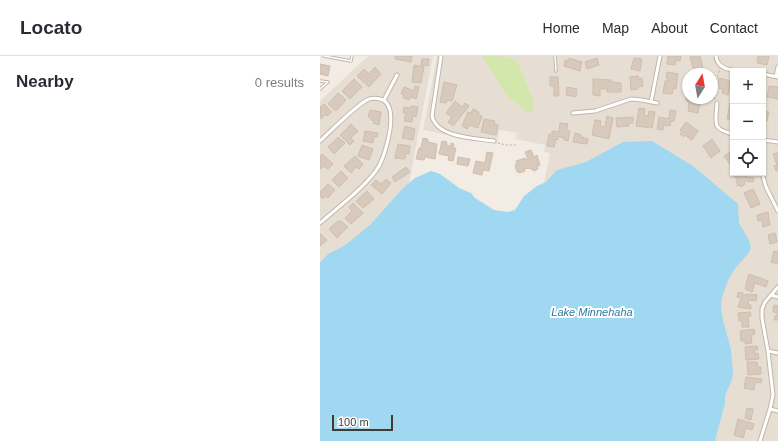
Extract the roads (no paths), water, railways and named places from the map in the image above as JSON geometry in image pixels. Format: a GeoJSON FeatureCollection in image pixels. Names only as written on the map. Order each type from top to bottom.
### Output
{"type":"FeatureCollection","features":[{"type":"Feature","properties":{"kind":"street"},"geometry":{"type":"LineString","coordinates":[[441,56],[432,116],[435,124],[441,130],[449,133],[494,141]]}},
{"type":"Feature","properties":{"kind":"street"},"geometry":{"type":"LineString","coordinates":[[651,102],[660,56]]}},
{"type":"Feature","properties":{"kind":"street"},"geometry":{"type":"LineString","coordinates":[[716,56],[720,66],[730,70]]}},
{"type":"Feature","properties":{"kind":"street"},"geometry":{"type":"LineString","coordinates":[[766,74],[777,76],[778,66]]}},
{"type":"Feature","properties":{"kind":"street"},"geometry":{"type":"LineString","coordinates":[[384,100],[397,75]]}},
{"type":"Feature","properties":{"kind":"street"},"geometry":{"type":"LineString","coordinates":[[320,141],[364,101],[376,98],[384,100],[389,104],[391,118],[384,154],[379,166],[371,178],[320,223]]}},
{"type":"Feature","properties":{"kind":"street"},"geometry":{"type":"LineString","coordinates":[[573,113],[595,111],[631,100],[657,103]]}},
{"type":"Feature","properties":{"kind":"street"},"geometry":{"type":"LineString","coordinates":[[717,104],[716,122],[718,128],[730,133]]}},
{"type":"Feature","properties":{"kind":"street"},"geometry":{"type":"LineString","coordinates":[[320,135],[323,138]]}},
{"type":"Feature","properties":{"kind":"street"},"geometry":{"type":"LineString","coordinates":[[766,140],[778,142]]}},
{"type":"Feature","properties":{"kind":"street"},"geometry":{"type":"LineString","coordinates":[[763,176],[766,187],[778,211]]}},
{"type":"Feature","properties":{"kind":"street"},"geometry":{"type":"LineString","coordinates":[[760,441],[773,395],[762,309],[778,287]]}},
{"type":"Feature","properties":{"kind":"street"},"geometry":{"type":"LineString","coordinates":[[771,295],[778,296]]}},
{"type":"Feature","properties":{"kind":"street"},"geometry":{"type":"LineString","coordinates":[[768,351],[778,353]]}},
{"type":"Feature","properties":{"kind":"street"},"geometry":{"type":"LineString","coordinates":[[770,409],[778,411]]}},
{"type":"Feature","properties":{"kind":"lane"},"geometry":{"type":"LineString","coordinates":[[324,56],[351,61],[352,56]]}},
{"type":"Feature","properties":{"kind":"lane"},"geometry":{"type":"LineString","coordinates":[[555,56],[556,71]]}},
{"type":"Feature","properties":{"kind":"lane"},"geometry":{"type":"LineString","coordinates":[[320,81],[328,82],[320,89]]}},
{"type":"Feature","properties":{"kind":"water","name":"Lake Minnehaha"},"geometry":{"type":"Polygon","coordinates":[[[652,141],[693,166],[738,204],[739,223],[749,240],[751,248],[729,278],[722,297],[721,307],[731,350],[733,372],[732,380],[725,395],[725,403],[715,441],[320,441],[320,263],[328,254],[344,246],[370,225],[403,188],[415,178],[431,171],[440,174],[459,188],[471,193],[475,198],[494,210],[508,212],[515,210],[524,196],[537,186],[546,182],[557,170],[586,162],[623,142],[652,141]]]}}]}
